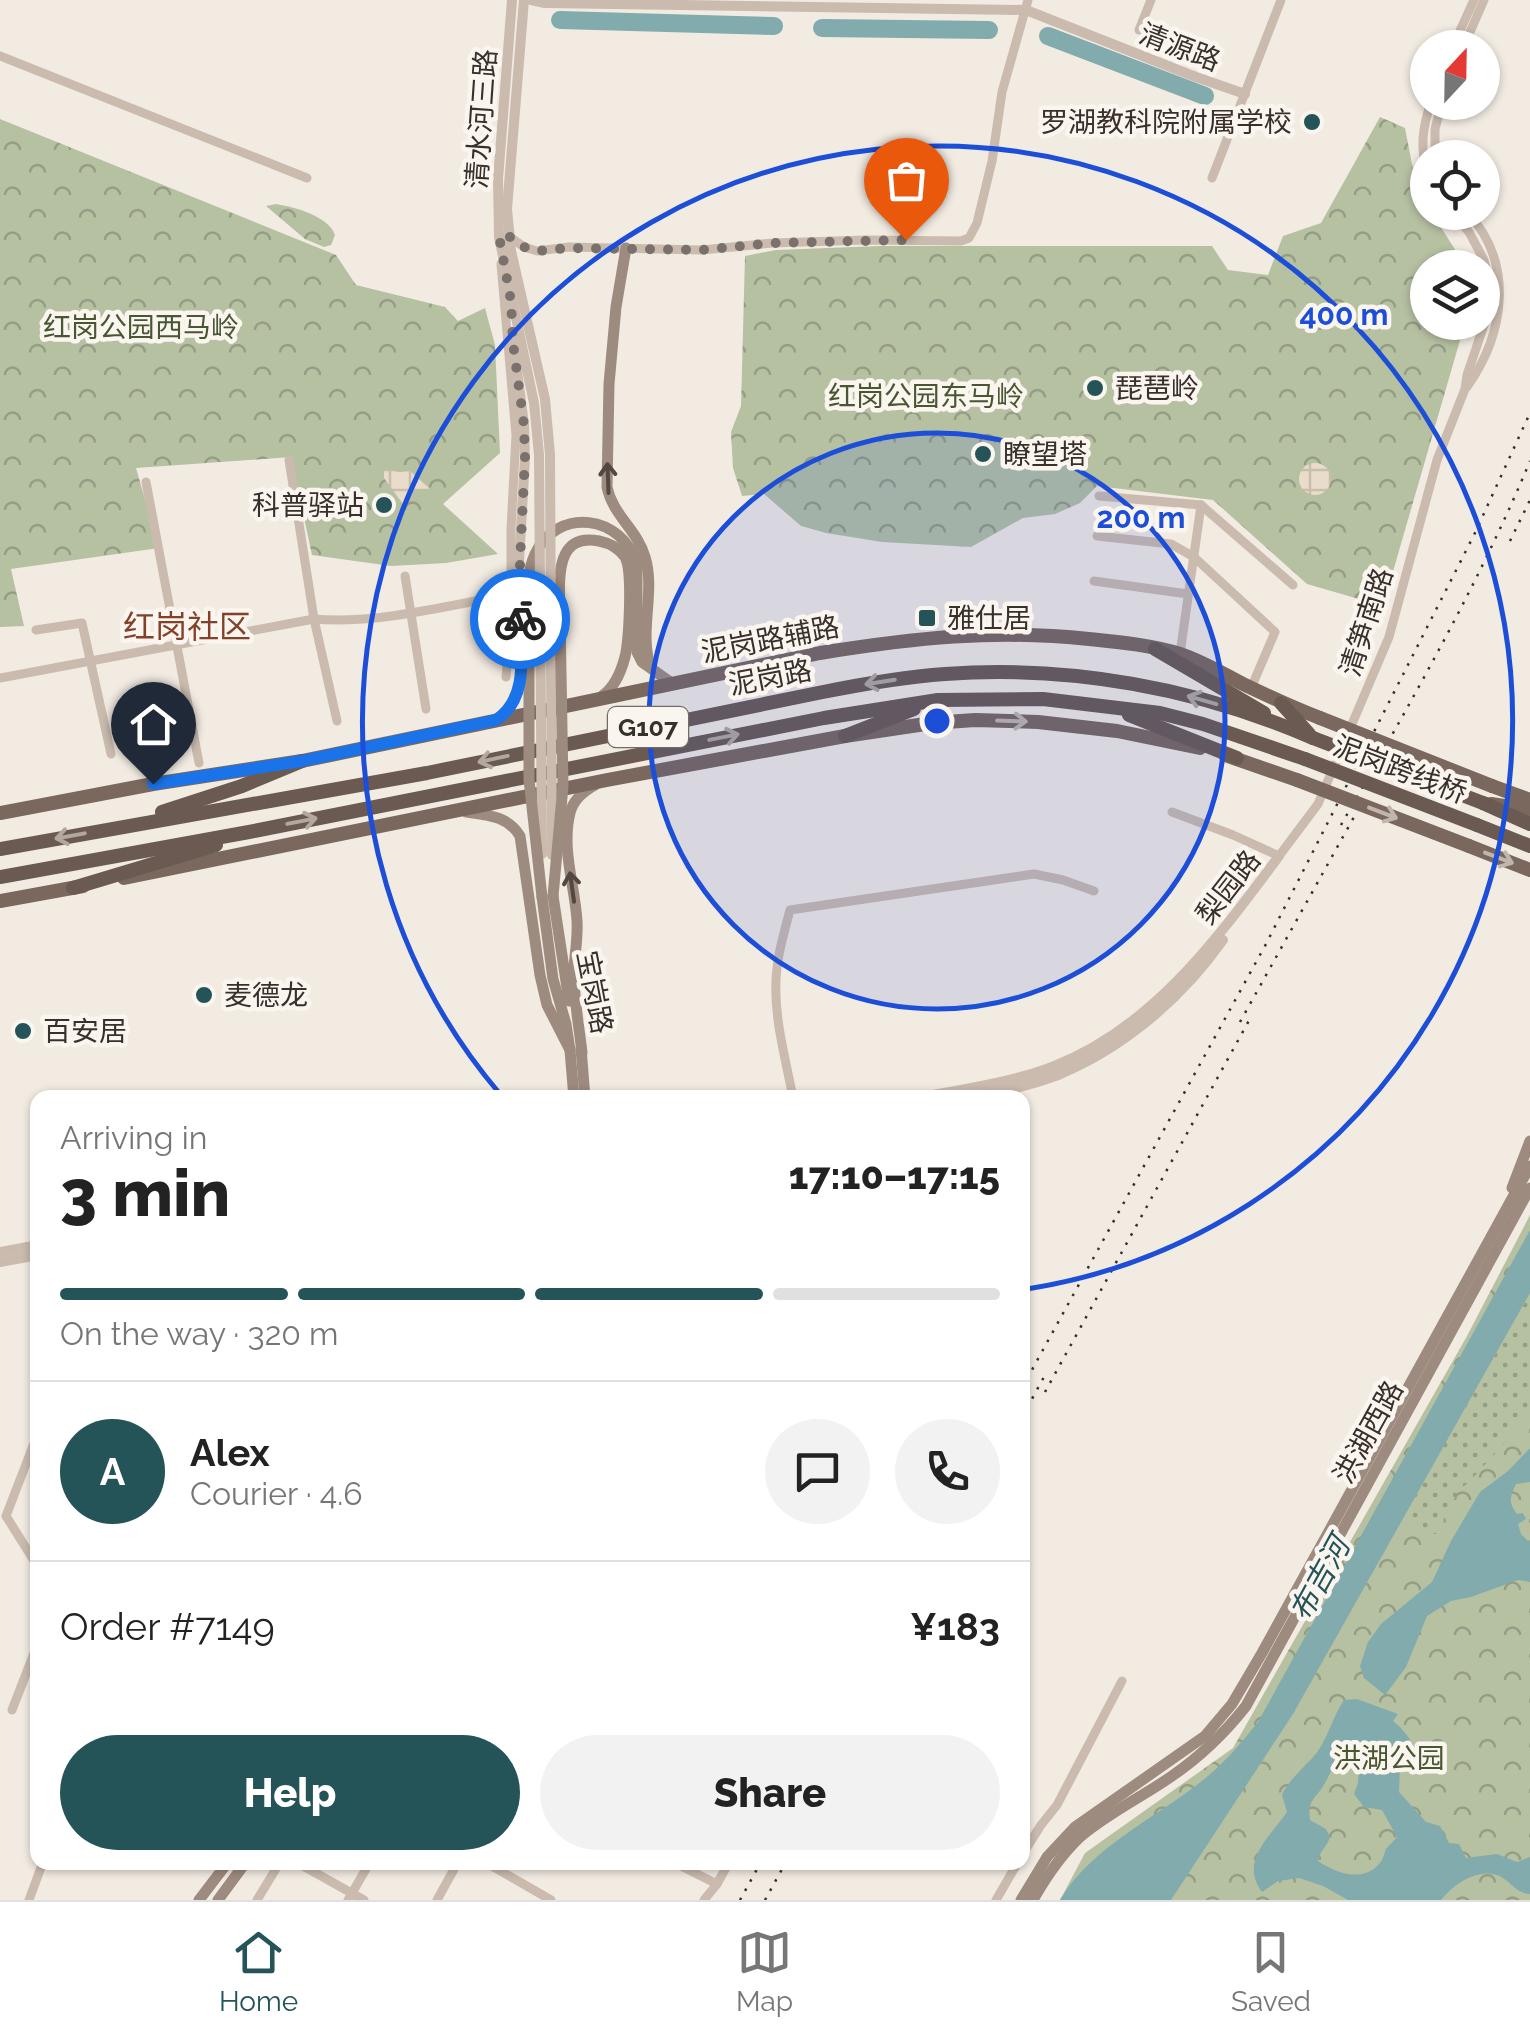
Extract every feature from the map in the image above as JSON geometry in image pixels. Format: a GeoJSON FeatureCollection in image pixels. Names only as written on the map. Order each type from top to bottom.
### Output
{"type":"FeatureCollection","features":[{"type":"Feature","properties":{"kind":"highway"},"geometry":{"type":"LineString","coordinates":[[1154,649],[1295,730]]}},
{"type":"Feature","properties":{"kind":"highway","name":"泥岗路"},"geometry":{"type":"LineString","coordinates":[[2,848],[426,772],[823,692],[944,674],[1022,673],[1108,679],[1208,701],[1313,738]]}},
{"type":"Feature","properties":{"kind":"highway","name":"泥岗路"},"geometry":{"type":"LineString","coordinates":[[0,877],[249,832],[807,721],[938,700],[1043,699],[1160,713],[1305,760]]}},
{"type":"Feature","properties":{"kind":"highway"},"geometry":{"type":"LineString","coordinates":[[845,736],[938,700]]}},
{"type":"Feature","properties":{"kind":"highway"},"geometry":{"type":"LineString","coordinates":[[1281,703],[1313,738]]}},
{"type":"Feature","properties":{"kind":"highway"},"geometry":{"type":"LineString","coordinates":[[1110,707],[1237,758]]}},
{"type":"Feature","properties":{"kind":"highway","name":"泥岗跨线桥"},"geometry":{"type":"LineString","coordinates":[[1313,738],[1484,803]]}},
{"type":"Feature","properties":{"kind":"highway","name":"泥岗跨线桥"},"geometry":{"type":"LineString","coordinates":[[1305,760],[1530,846]]}},
{"type":"Feature","properties":{"kind":"highway"},"geometry":{"type":"LineString","coordinates":[[139,824],[302,761]]}},
{"type":"Feature","properties":{"kind":"highway","name":"G107"},"geometry":{"type":"LineString","coordinates":[[1484,803],[1530,824]]}},
{"type":"Feature","properties":{"kind":"highway"},"geometry":{"type":"LineString","coordinates":[[73,888],[179,858],[249,832]]}},
{"type":"Feature","properties":{"kind":"main road"},"geometry":{"type":"LineString","coordinates":[[626,248],[609,384],[607,486],[610,502],[635,536],[646,560],[646,649],[651,668]]}},
{"type":"Feature","properties":{"kind":"main road"},"geometry":{"type":"LineString","coordinates":[[547,897],[529,780],[529,573],[545,539],[562,527],[581,522],[604,526],[622,536],[634,554],[638,577],[636,646],[642,662],[673,684]]}},
{"type":"Feature","properties":{"kind":"main road"},"geometry":{"type":"LineString","coordinates":[[547,897],[562,786],[560,568],[566,552],[586,539],[616,547],[624,554],[630,577],[626,653],[611,690],[597,699]]}},
{"type":"Feature","properties":{"kind":"main road","name":"泥岗路辅路"},"geometry":{"type":"LineString","coordinates":[[0,812],[302,761],[820,653],[953,635],[1012,633],[1115,641],[1180,654],[1281,703],[1528,801]]}},
{"type":"Feature","properties":{"kind":"main road"},"geometry":{"type":"LineString","coordinates":[[0,900],[607,780],[845,736],[961,721],[1038,722],[1117,731],[1237,758],[1530,870]]}},
{"type":"Feature","properties":{"kind":"main road"},"geometry":{"type":"LineString","coordinates":[[576,1052],[577,921],[568,855],[570,812],[586,790],[607,780]]}},
{"type":"Feature","properties":{"kind":"main road","name":"泥岗路辅路"},"geometry":{"type":"LineString","coordinates":[[1484,803],[1528,801]]}},
{"type":"Feature","properties":{"kind":"main road"},"geometry":{"type":"LineString","coordinates":[[457,811],[500,817],[516,828],[520,836],[547,1005],[576,1052]]}},
{"type":"Feature","properties":{"kind":"main road","name":"宝岗路"},"geometry":{"type":"LineString","coordinates":[[547,897],[583,1090]]}},
{"type":"Feature","properties":{"kind":"main road","name":"宝岗路"},"geometry":{"type":"LineString","coordinates":[[574,1090],[576,1052]]}},
{"type":"Feature","properties":{"kind":"main road"},"geometry":{"type":"LineString","coordinates":[[1527,1146],[1530,1166]]}},
{"type":"Feature","properties":{"kind":"main road","name":"洪湖西路"},"geometry":{"type":"LineString","coordinates":[[1505,1211],[1527,1146]]}},
{"type":"Feature","properties":{"kind":"main road","name":"洪湖西路"},"geometry":{"type":"LineString","coordinates":[[1021,1900],[1040,1866],[1075,1827],[1205,1736],[1232,1704],[1530,1166]]}},
{"type":"Feature","properties":{"kind":"main road","name":"洪湖西路"},"geometry":{"type":"LineString","coordinates":[[1033,1900],[1054,1864],[1079,1838],[1213,1744],[1246,1706],[1530,1188]]}},
{"type":"Feature","properties":{"kind":"main road"},"geometry":{"type":"LineString","coordinates":[[199,1900],[222,1870]]}},
{"type":"Feature","properties":{"kind":"main road"},"geometry":{"type":"LineString","coordinates":[[218,1900],[240,1870]]}},
{"type":"Feature","properties":{"kind":"street","name":"清水河三路"},"geometry":{"type":"LineString","coordinates":[[512,0],[498,179],[504,237],[545,399],[547,897]]}},
{"type":"Feature","properties":{"kind":"street","name":"清水河三路"},"geometry":{"type":"LineString","coordinates":[[527,0],[501,252],[544,455]]}},
{"type":"Feature","properties":{"kind":"street","name":"清源路"},"geometry":{"type":"LineString","coordinates":[[527,0],[1027,5],[1236,87],[1245,94]]}},
{"type":"Feature","properties":{"kind":"street","name":"清源路"},"geometry":{"type":"LineString","coordinates":[[688,0],[801,3]]}},
{"type":"Feature","properties":{"kind":"street"},"geometry":{"type":"LineString","coordinates":[[1139,30],[1151,0]]}},
{"type":"Feature","properties":{"kind":"street"},"geometry":{"type":"LineString","coordinates":[[1212,178],[1281,0]]}},
{"type":"Feature","properties":{"kind":"street"},"geometry":{"type":"LineString","coordinates":[[1460,30],[1474,0]]}},
{"type":"Feature","properties":{"kind":"street"},"geometry":{"type":"LineString","coordinates":[[1471,30],[1484,0]]}},
{"type":"Feature","properties":{"kind":"street"},"geometry":{"type":"LineString","coordinates":[[504,237],[538,251],[702,250],[773,243],[969,238],[987,184],[998,116],[1027,5]]}},
{"type":"Feature","properties":{"kind":"street"},"geometry":{"type":"LineString","coordinates":[[0,56],[307,178]]}},
{"type":"Feature","properties":{"kind":"street","name":"清笋南路"},"geometry":{"type":"LineString","coordinates":[[1465,389],[1486,319],[1490,286],[1481,251],[1467,230]]}},
{"type":"Feature","properties":{"kind":"street","name":"清笋南路"},"geometry":{"type":"LineString","coordinates":[[1279,856],[1318,804],[1382,654],[1437,460],[1465,389],[1491,339],[1500,309],[1500,280],[1494,253],[1481,230]]}},
{"type":"Feature","properties":{"kind":"street"},"geometry":{"type":"LineString","coordinates":[[501,252],[516,435],[510,661],[506,676]]}},
{"type":"Feature","properties":{"kind":"street"},"geometry":{"type":"LineString","coordinates":[[496,720],[511,706],[520,682],[525,458],[511,301]]}},
{"type":"Feature","properties":{"kind":"street"},"geometry":{"type":"LineString","coordinates":[[288,460],[314,619],[337,720]]}},
{"type":"Feature","properties":{"kind":"street"},"geometry":{"type":"LineString","coordinates":[[146,482],[199,763]]}},
{"type":"Feature","properties":{"kind":"street"},"geometry":{"type":"LineString","coordinates":[[1100,496],[1201,505],[1293,585]]}},
{"type":"Feature","properties":{"kind":"street"},"geometry":{"type":"LineString","coordinates":[[1180,654],[1201,505]]}},
{"type":"Feature","properties":{"kind":"street"},"geometry":{"type":"LineString","coordinates":[[1096,536],[1180,547],[1275,632],[1251,688]]}},
{"type":"Feature","properties":{"kind":"street"},"geometry":{"type":"LineString","coordinates":[[405,576],[426,709]]}},
{"type":"Feature","properties":{"kind":"street"},"geometry":{"type":"LineString","coordinates":[[1094,581],[1188,594]]}},
{"type":"Feature","properties":{"kind":"street"},"geometry":{"type":"LineString","coordinates":[[0,678],[314,619],[337,622],[511,594]]}},
{"type":"Feature","properties":{"kind":"street"},"geometry":{"type":"LineString","coordinates":[[36,630],[82,622],[111,754]]}},
{"type":"Feature","properties":{"kind":"street"},"geometry":{"type":"LineString","coordinates":[[1172,812],[1279,856]]}},
{"type":"Feature","properties":{"kind":"street","name":"梨园路"},"geometry":{"type":"LineString","coordinates":[[957,1090],[1034,1074],[1092,1047],[1190,970],[1279,856]]}},
{"type":"Feature","properties":{"kind":"street","name":"梨园路"},"geometry":{"type":"LineString","coordinates":[[1003,1090],[1058,1075],[1094,1057],[1162,1008],[1195,978],[1256,895],[1279,856]]}},
{"type":"Feature","properties":{"kind":"street"},"geometry":{"type":"LineString","coordinates":[[792,1090],[776,983],[790,910],[1034,874],[1094,890]]}},
{"type":"Feature","properties":{"kind":"street"},"geometry":{"type":"LineString","coordinates":[[0,1252],[30,1246]]}},
{"type":"Feature","properties":{"kind":"street"},"geometry":{"type":"LineString","coordinates":[[0,1262],[30,1256]]}},
{"type":"Feature","properties":{"kind":"street"},"geometry":{"type":"LineString","coordinates":[[30,1452],[3,1514],[30,1555]]}},
{"type":"Feature","properties":{"kind":"street"},"geometry":{"type":"LineString","coordinates":[[12,1710],[30,1664]]}},
{"type":"Feature","properties":{"kind":"street"},"geometry":{"type":"LineString","coordinates":[[1030,1842],[1057,1805],[1122,1681]]}},
{"type":"Feature","properties":{"kind":"street"},"geometry":{"type":"LineString","coordinates":[[29,1900],[40,1870]]}},
{"type":"Feature","properties":{"kind":"street"},"geometry":{"type":"LineString","coordinates":[[258,1900],[275,1870]]}},
{"type":"Feature","properties":{"kind":"street"},"geometry":{"type":"LineString","coordinates":[[308,1870],[350,1897],[364,1900]]}},
{"type":"Feature","properties":{"kind":"street"},"geometry":{"type":"LineString","coordinates":[[350,1897],[365,1870]]}},
{"type":"Feature","properties":{"kind":"street"},"geometry":{"type":"LineString","coordinates":[[438,1900],[454,1870]]}},
{"type":"Feature","properties":{"kind":"street"},"geometry":{"type":"LineString","coordinates":[[498,1870],[545,1899]]}},
{"type":"Feature","properties":{"kind":"street"},"geometry":{"type":"LineString","coordinates":[[689,1870],[717,1884]]}},
{"type":"Feature","properties":{"kind":"street"},"geometry":{"type":"LineString","coordinates":[[704,1900],[725,1870]]}},
{"type":"Feature","properties":{"kind":"street"},"geometry":{"type":"LineString","coordinates":[[996,1900],[1013,1870]]}},
{"type":"Feature","properties":{"kind":"green space","name":"红岗公园东马岭"},"geometry":{"type":"Polygon","coordinates":[[[1380,117],[1405,128],[1410,154],[1410,230],[1443,230],[1455,250],[1410,250],[1410,340],[1460,340],[1383,606],[1307,584],[1213,500],[1097,486],[1080,503],[1055,514],[1023,518],[971,547],[882,542],[826,533],[801,526],[764,494],[742,496],[733,468],[731,432],[741,406],[745,256],[776,250],[880,246],[1212,246],[1228,270],[1268,275],[1283,236],[1321,223],[1380,117]]]}},
{"type":"Feature","properties":{"kind":"green space","name":"红岗公园西马岭"},"geometry":{"type":"Polygon","coordinates":[[[0,119],[336,255],[356,285],[445,307],[458,321],[485,308],[495,345],[500,453],[443,504],[498,554],[446,563],[391,566],[312,555],[291,457],[136,468],[159,548],[11,569],[24,626],[0,627],[0,119]]]}},
{"type":"Feature","properties":{"kind":"green space"},"geometry":{"type":"Polygon","coordinates":[[[276,204],[301,210],[326,223],[335,235],[331,245],[324,247],[305,239],[266,206],[276,204]]]}},
{"type":"Feature","properties":{"kind":"green space","name":"洪湖公园"},"geometry":{"type":"Polygon","coordinates":[[[1530,1215],[1530,1900],[1060,1900],[1085,1853],[1233,1748],[1467,1336],[1530,1215]]]}},
{"type":"Feature","properties":{"kind":"green space"},"geometry":{"type":"Polygon","coordinates":[[[1530,1293],[1530,1415],[1459,1490],[1436,1534],[1422,1532],[1404,1516],[1530,1293]]]}},
{"type":"Feature","properties":{"kind":"shaded area"},"geometry":{"type":"Polygon","coordinates":[[[1315,463],[1326,468],[1331,479],[1326,490],[1315,495],[1304,490],[1299,479],[1304,468],[1315,463]]]}},
{"type":"Feature","properties":{"kind":"shaded area"},"geometry":{"type":"Polygon","coordinates":[[[387,469],[410,471],[430,489],[411,490],[403,504],[384,478],[387,469]]]}},
{"type":"Feature","properties":{"kind":"water"},"geometry":{"type":"Polygon","coordinates":[[[1530,1230],[1530,1293],[1293,1714],[1171,1900],[1060,1900],[1092,1861],[1197,1785],[1258,1722],[1530,1230]]]}},
{"type":"Feature","properties":{"kind":"water"},"geometry":{"type":"Polygon","coordinates":[[[1530,1448],[1530,1482],[1516,1484],[1511,1499],[1517,1514],[1523,1513],[1526,1519],[1518,1524],[1521,1534],[1530,1540],[1530,1582],[1518,1580],[1451,1601],[1427,1616],[1406,1667],[1385,1695],[1364,1678],[1360,1666],[1368,1642],[1381,1624],[1432,1582],[1480,1492],[1530,1448]]]}},
{"type":"Feature","properties":{"kind":"water"},"geometry":{"type":"Polygon","coordinates":[[[1357,1699],[1398,1714],[1393,1721],[1410,1739],[1400,1767],[1399,1792],[1426,1822],[1440,1826],[1449,1843],[1459,1844],[1466,1858],[1497,1854],[1517,1862],[1530,1857],[1530,1894],[1489,1873],[1466,1879],[1441,1900],[1348,1900],[1299,1878],[1278,1881],[1262,1892],[1256,1881],[1255,1860],[1287,1812],[1282,1795],[1318,1751],[1344,1700],[1357,1699]],[[1339,1762],[1334,1767],[1311,1803],[1309,1813],[1310,1820],[1326,1829],[1330,1837],[1318,1861],[1357,1875],[1379,1864],[1397,1837],[1382,1810],[1364,1807],[1354,1794],[1359,1767],[1339,1762]]]}},
{"type":"Feature","properties":{"kind":"waterway"},"geometry":{"type":"LineString","coordinates":[[560,20],[774,26]]}},
{"type":"Feature","properties":{"kind":"waterway"},"geometry":{"type":"LineString","coordinates":[[822,28],[989,30]]}},
{"type":"Feature","properties":{"kind":"waterway"},"geometry":{"type":"LineString","coordinates":[[1048,36],[1205,96]]}},
{"type":"Feature","properties":{"kind":"railway"},"geometry":{"type":"LineString","coordinates":[[1030,1373],[1266,944],[1474,535],[1530,413]]}},
{"type":"Feature","properties":{"kind":"railway"},"geometry":{"type":"LineString","coordinates":[[1341,825],[1465,600],[1530,461]]}},
{"type":"Feature","properties":{"kind":"railway"},"geometry":{"type":"LineString","coordinates":[[1510,541],[1530,500]]}},
{"type":"Feature","properties":{"kind":"railway"},"geometry":{"type":"LineString","coordinates":[[1240,1022],[1354,817]]}},
{"type":"Feature","properties":{"kind":"railway"},"geometry":{"type":"LineString","coordinates":[[1045,1392],[1252,1015]]}},
{"type":"Feature","properties":{"kind":"railway"},"geometry":{"type":"LineString","coordinates":[[1030,1402],[1044,1377]]}},
{"type":"Feature","properties":{"kind":"railway"},"geometry":{"type":"LineString","coordinates":[[740,1900],[757,1870]]}},
{"type":"Feature","properties":{"kind":"railway"},"geometry":{"type":"LineString","coordinates":[[765,1900],[782,1870]]}},
{"type":"Feature","properties":{"kind":"way so far"},"geometry":{"type":"LineString","coordinates":[[520,619],[524,425],[511,301],[499,236],[510,237],[538,251],[702,250],[773,243],[906,240]]}},
{"type":"Feature","properties":{"kind":"place","name":"罗湖教科院附属学校"},"geometry":{"type":"Point","coordinates":[1312,122]}},
{"type":"Feature","properties":{"kind":"place","name":"琵琶岭"},"geometry":{"type":"Point","coordinates":[1095,388]}},
{"type":"Feature","properties":{"kind":"place","name":"瞭望塔"},"geometry":{"type":"Point","coordinates":[983,454]}},
{"type":"Feature","properties":{"kind":"place","name":"科普驿站"},"geometry":{"type":"Point","coordinates":[384,505]}},
{"type":"Feature","properties":{"kind":"place","name":"雅仕居"},"geometry":{"type":"Point","coordinates":[927,618]}},
{"type":"Feature","properties":{"kind":"place","name":"麦德龙"},"geometry":{"type":"Point","coordinates":[204,995]}},
{"type":"Feature","properties":{"kind":"place","name":"百安居"},"geometry":{"type":"Point","coordinates":[23,1031]}},
{"type":"Feature","properties":{"kind":"district","name":"红岗社区"},"geometry":{"type":"Point","coordinates":[187,627]}},
{"type":"Feature","properties":{"kind":"route"},"geometry":{"type":"LineString","coordinates":[[153,784],[302,761],[496,720],[507,712],[519,690],[520,619]]}},
{"type":"Feature","properties":{"kind":"water label","name":"布吉河"},"geometry":{"type":"Point","coordinates":[1320,1579]}}]}
